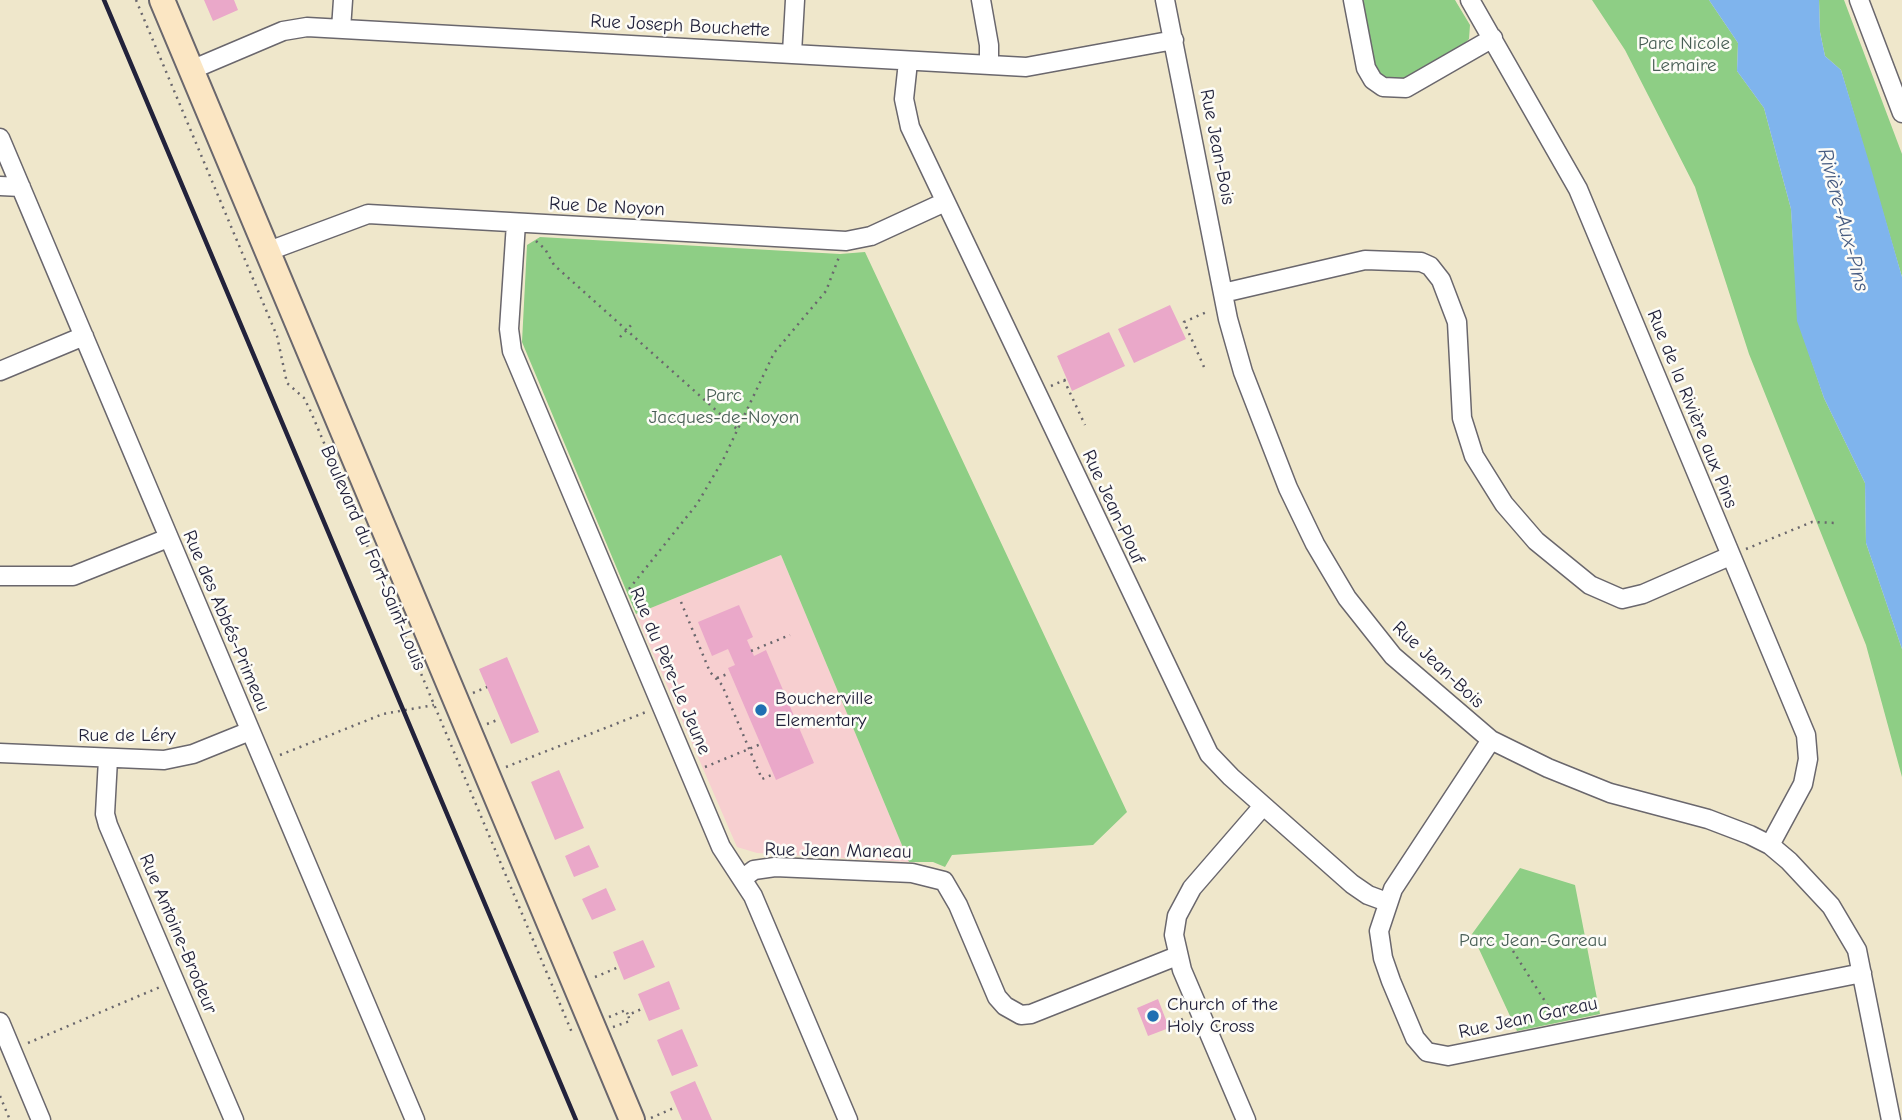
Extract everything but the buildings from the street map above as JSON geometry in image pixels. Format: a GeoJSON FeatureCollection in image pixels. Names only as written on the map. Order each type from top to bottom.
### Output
{"type":"FeatureCollection","features":[{"type":"Feature","properties":{"kind":"street","name":"Boulevard du Fort-Saint-Louis"},"geometry":{"type":"LineString","coordinates":[[162,0],[266,252],[642,1119]]}},
{"type":"Feature","properties":{"kind":"street"},"geometry":{"type":"LineString","coordinates":[[341,29],[342,0]]}},
{"type":"Feature","properties":{"kind":"street"},"geometry":{"type":"LineString","coordinates":[[792,53],[795,0]]}},
{"type":"Feature","properties":{"kind":"street"},"geometry":{"type":"LineString","coordinates":[[981,0],[989,45],[989,65]]}},
{"type":"Feature","properties":{"kind":"street","name":"Rue Jean-Bois"},"geometry":{"type":"LineString","coordinates":[[1165,0],[1220,300],[1257,412],[1288,488],[1329,569],[1360,617],[1393,656],[1491,740],[1580,782],[1708,819],[1770,845],[1817,889],[1842,921],[1857,950],[1891,1120]]}},
{"type":"Feature","properties":{"kind":"street"},"geometry":{"type":"LineString","coordinates":[[1353,0],[1366,68],[1373,80],[1384,87],[1406,88],[1493,38]]}},
{"type":"Feature","properties":{"kind":"street","name":"Rue de la Rivière aux Pins"},"geometry":{"type":"LineString","coordinates":[[1470,0],[1578,189],[1735,554],[1808,747],[1803,784],[1770,845]]}},
{"type":"Feature","properties":{"kind":"street"},"geometry":{"type":"LineString","coordinates":[[1859,0],[1902,113]]}},
{"type":"Feature","properties":{"kind":"street","name":"Rue Joseph Bouchette"},"geometry":{"type":"LineString","coordinates":[[191,70],[283,31],[307,27],[989,65],[1039,65],[1174,40]]}},
{"type":"Feature","properties":{"kind":"street","name":"Rue Jean-Plouf"},"geometry":{"type":"LineString","coordinates":[[908,62],[905,112],[945,202],[1202,742],[1217,763],[1360,890],[1387,902]]}},
{"type":"Feature","properties":{"kind":"street","name":"Rue des Abbés-Primeau"},"geometry":{"type":"LineString","coordinates":[[0,138],[415,1120]]}},
{"type":"Feature","properties":{"kind":"street"},"geometry":{"type":"LineString","coordinates":[[0,186],[21,187]]}},
{"type":"Feature","properties":{"kind":"street","name":"Rue De Noyon"},"geometry":{"type":"LineString","coordinates":[[266,252],[368,214],[846,241],[872,236],[945,202]]}},
{"type":"Feature","properties":{"kind":"street","name":"Rue du Père-Le Jeune"},"geometry":{"type":"LineString","coordinates":[[516,223],[509,330],[512,351],[721,847],[753,896],[848,1120]]}},
{"type":"Feature","properties":{"kind":"street"},"geometry":{"type":"LineString","coordinates":[[1220,300],[1366,260],[1421,262],[1441,280],[1457,322],[1462,418],[1474,456],[1504,505],[1536,541],[1590,585],[1622,599],[1643,594],[1735,554]]}},
{"type":"Feature","properties":{"kind":"street"},"geometry":{"type":"LineString","coordinates":[[0,372],[84,336]]}},
{"type":"Feature","properties":{"kind":"street"},"geometry":{"type":"LineString","coordinates":[[0,576],[73,576],[169,538]]}},
{"type":"Feature","properties":{"kind":"street","name":"Rue de Léry"},"geometry":{"type":"LineString","coordinates":[[0,753],[108,759],[178,758],[250,731]]}},
{"type":"Feature","properties":{"kind":"street","name":"Rue Jean Gareau"},"geometry":{"type":"LineString","coordinates":[[1491,740],[1387,902],[1379,931],[1383,958],[1415,1038],[1427,1052],[1440,1056],[1862,973]]}},
{"type":"Feature","properties":{"kind":"street","name":"Rue Antoine-Brodeur"},"geometry":{"type":"LineString","coordinates":[[108,759],[105,814],[108,825],[234,1120]]}},
{"type":"Feature","properties":{"kind":"street"},"geometry":{"type":"LineString","coordinates":[[1246,1120],[1177,956],[1175,925],[1186,897],[1210,864],[1263,806]]}},
{"type":"Feature","properties":{"kind":"street","name":"Rue Jean Maneau"},"geometry":{"type":"LineString","coordinates":[[742,878],[754,870],[775,867],[912,873],[944,881],[954,896],[997,997],[1004,1006],[1021,1015],[1031,1014],[1177,956]]}},
{"type":"Feature","properties":{"kind":"street"},"geometry":{"type":"LineString","coordinates":[[0,1022],[41,1120]]}},
{"type":"Feature","properties":{"kind":"path","name":"Boulevard du Fort-Saint-Louis"},"geometry":{"type":"LineString","coordinates":[[136,0],[277,336],[287,383],[304,398],[311,412],[577,1044]]}},
{"type":"Feature","properties":{"kind":"path"},"geometry":{"type":"LineString","coordinates":[[531,237],[545,249],[554,265],[738,430]]}},
{"type":"Feature","properties":{"kind":"path"},"geometry":{"type":"LineString","coordinates":[[625,593],[697,504],[738,430],[774,354],[826,291],[841,250]]}},
{"type":"Feature","properties":{"kind":"path"},"geometry":{"type":"LineString","coordinates":[[1180,324],[1220,300]]}},
{"type":"Feature","properties":{"kind":"path"},"geometry":{"type":"LineString","coordinates":[[1184,322],[1205,367]]}},
{"type":"Feature","properties":{"kind":"path"},"geometry":{"type":"LineString","coordinates":[[620,337],[633,323]]}},
{"type":"Feature","properties":{"kind":"path"},"geometry":{"type":"LineString","coordinates":[[1046,388],[1065,379],[1085,425]]}},
{"type":"Feature","properties":{"kind":"path"},"geometry":{"type":"LineString","coordinates":[[1735,554],[1812,522],[1836,523]]}},
{"type":"Feature","properties":{"kind":"path"},"geometry":{"type":"LineString","coordinates":[[681,602],[710,672],[722,685],[762,779],[774,774]]}},
{"type":"Feature","properties":{"kind":"path"},"geometry":{"type":"LineString","coordinates":[[751,651],[790,635]]}},
{"type":"Feature","properties":{"kind":"path"},"geometry":{"type":"LineString","coordinates":[[716,678],[730,673]]}},
{"type":"Feature","properties":{"kind":"path"},"geometry":{"type":"LineString","coordinates":[[472,694],[487,687]]}},
{"type":"Feature","properties":{"kind":"path"},"geometry":{"type":"LineString","coordinates":[[274,757],[383,713],[434,705]]}},
{"type":"Feature","properties":{"kind":"path"},"geometry":{"type":"LineString","coordinates":[[503,769],[651,710]]}},
{"type":"Feature","properties":{"kind":"path"},"geometry":{"type":"LineString","coordinates":[[485,725],[500,719]]}},
{"type":"Feature","properties":{"kind":"path"},"geometry":{"type":"LineString","coordinates":[[700,769],[761,744]]}},
{"type":"Feature","properties":{"kind":"path"},"geometry":{"type":"LineString","coordinates":[[1513,951],[1549,1004],[1557,1024]]}},
{"type":"Feature","properties":{"kind":"path"},"geometry":{"type":"LineString","coordinates":[[592,978],[619,967]]}},
{"type":"Feature","properties":{"kind":"path"},"geometry":{"type":"LineString","coordinates":[[22,1045],[165,985]]}},
{"type":"Feature","properties":{"kind":"path"},"geometry":{"type":"LineString","coordinates":[[628,1015],[644,1008]]}},
{"type":"Feature","properties":{"kind":"path"},"geometry":{"type":"LineString","coordinates":[[608,1017],[626,1010],[630,1021],[612,1027]]}},
{"type":"Feature","properties":{"kind":"path"},"geometry":{"type":"LineString","coordinates":[[1168,1025],[1191,1016]]}},
{"type":"Feature","properties":{"kind":"path"},"geometry":{"type":"LineString","coordinates":[[0,1096],[10,1120]]}},
{"type":"Feature","properties":{"kind":"path"},"geometry":{"type":"LineString","coordinates":[[642,1119],[676,1107]]}},
{"type":"Feature","properties":{"kind":"shaded area","name":"Boucherville Elementary"},"geometry":{"type":"Polygon","coordinates":[[[781,555],[909,862],[757,853],[737,847],[636,614],[781,555]]]}},
{"type":"Feature","properties":{"kind":"green space"},"geometry":{"type":"Polygon","coordinates":[[[1363,0],[1455,0],[1470,25],[1469,39],[1462,46],[1405,78],[1388,79],[1380,74],[1375,65],[1363,0]]]}},
{"type":"Feature","properties":{"kind":"green space","name":"Parc Nicole Lemaire"},"geometry":{"type":"Polygon","coordinates":[[[1592,0],[1709,0],[1738,43],[1737,71],[1764,108],[1791,209],[1798,321],[1824,398],[1865,483],[1866,543],[1902,649],[1902,777],[1866,645],[1749,354],[1695,187],[1625,50],[1592,0]]]}},
{"type":"Feature","properties":{"kind":"green space"},"geometry":{"type":"Polygon","coordinates":[[[1819,0],[1844,0],[1902,154],[1902,277],[1841,70],[1825,56],[1820,32],[1819,0]]]}},
{"type":"Feature","properties":{"kind":"green space","name":"Parc Jacques-de-Noyon"},"geometry":{"type":"Polygon","coordinates":[[[540,237],[840,254],[865,252],[1127,812],[1093,845],[952,855],[945,867],[933,862],[909,862],[781,555],[636,614],[522,342],[527,245],[540,237]]]}},
{"type":"Feature","properties":{"kind":"green space","name":"Parc Jean-Gareau"},"geometry":{"type":"Polygon","coordinates":[[[1520,868],[1575,885],[1600,1014],[1517,1031],[1472,934],[1520,868]]]}},
{"type":"Feature","properties":{"kind":"water","name":"Rivière-Aux-Pins"},"geometry":{"type":"Polygon","coordinates":[[[1709,0],[1819,0],[1820,32],[1825,56],[1841,70],[1872,172],[1902,277],[1902,649],[1866,543],[1865,483],[1824,398],[1797,321],[1791,209],[1764,108],[1737,71],[1738,43],[1709,0]]]}},
{"type":"Feature","properties":{"kind":"railway"},"geometry":{"type":"LineString","coordinates":[[104,0],[576,1120]]}},
{"type":"Feature","properties":{"kind":"place","name":"Boucherville Elementary"},"geometry":{"type":"Point","coordinates":[761,710]}},
{"type":"Feature","properties":{"kind":"place","name":"Church of the Holy Cross"},"geometry":{"type":"Point","coordinates":[1153,1016]}}]}
